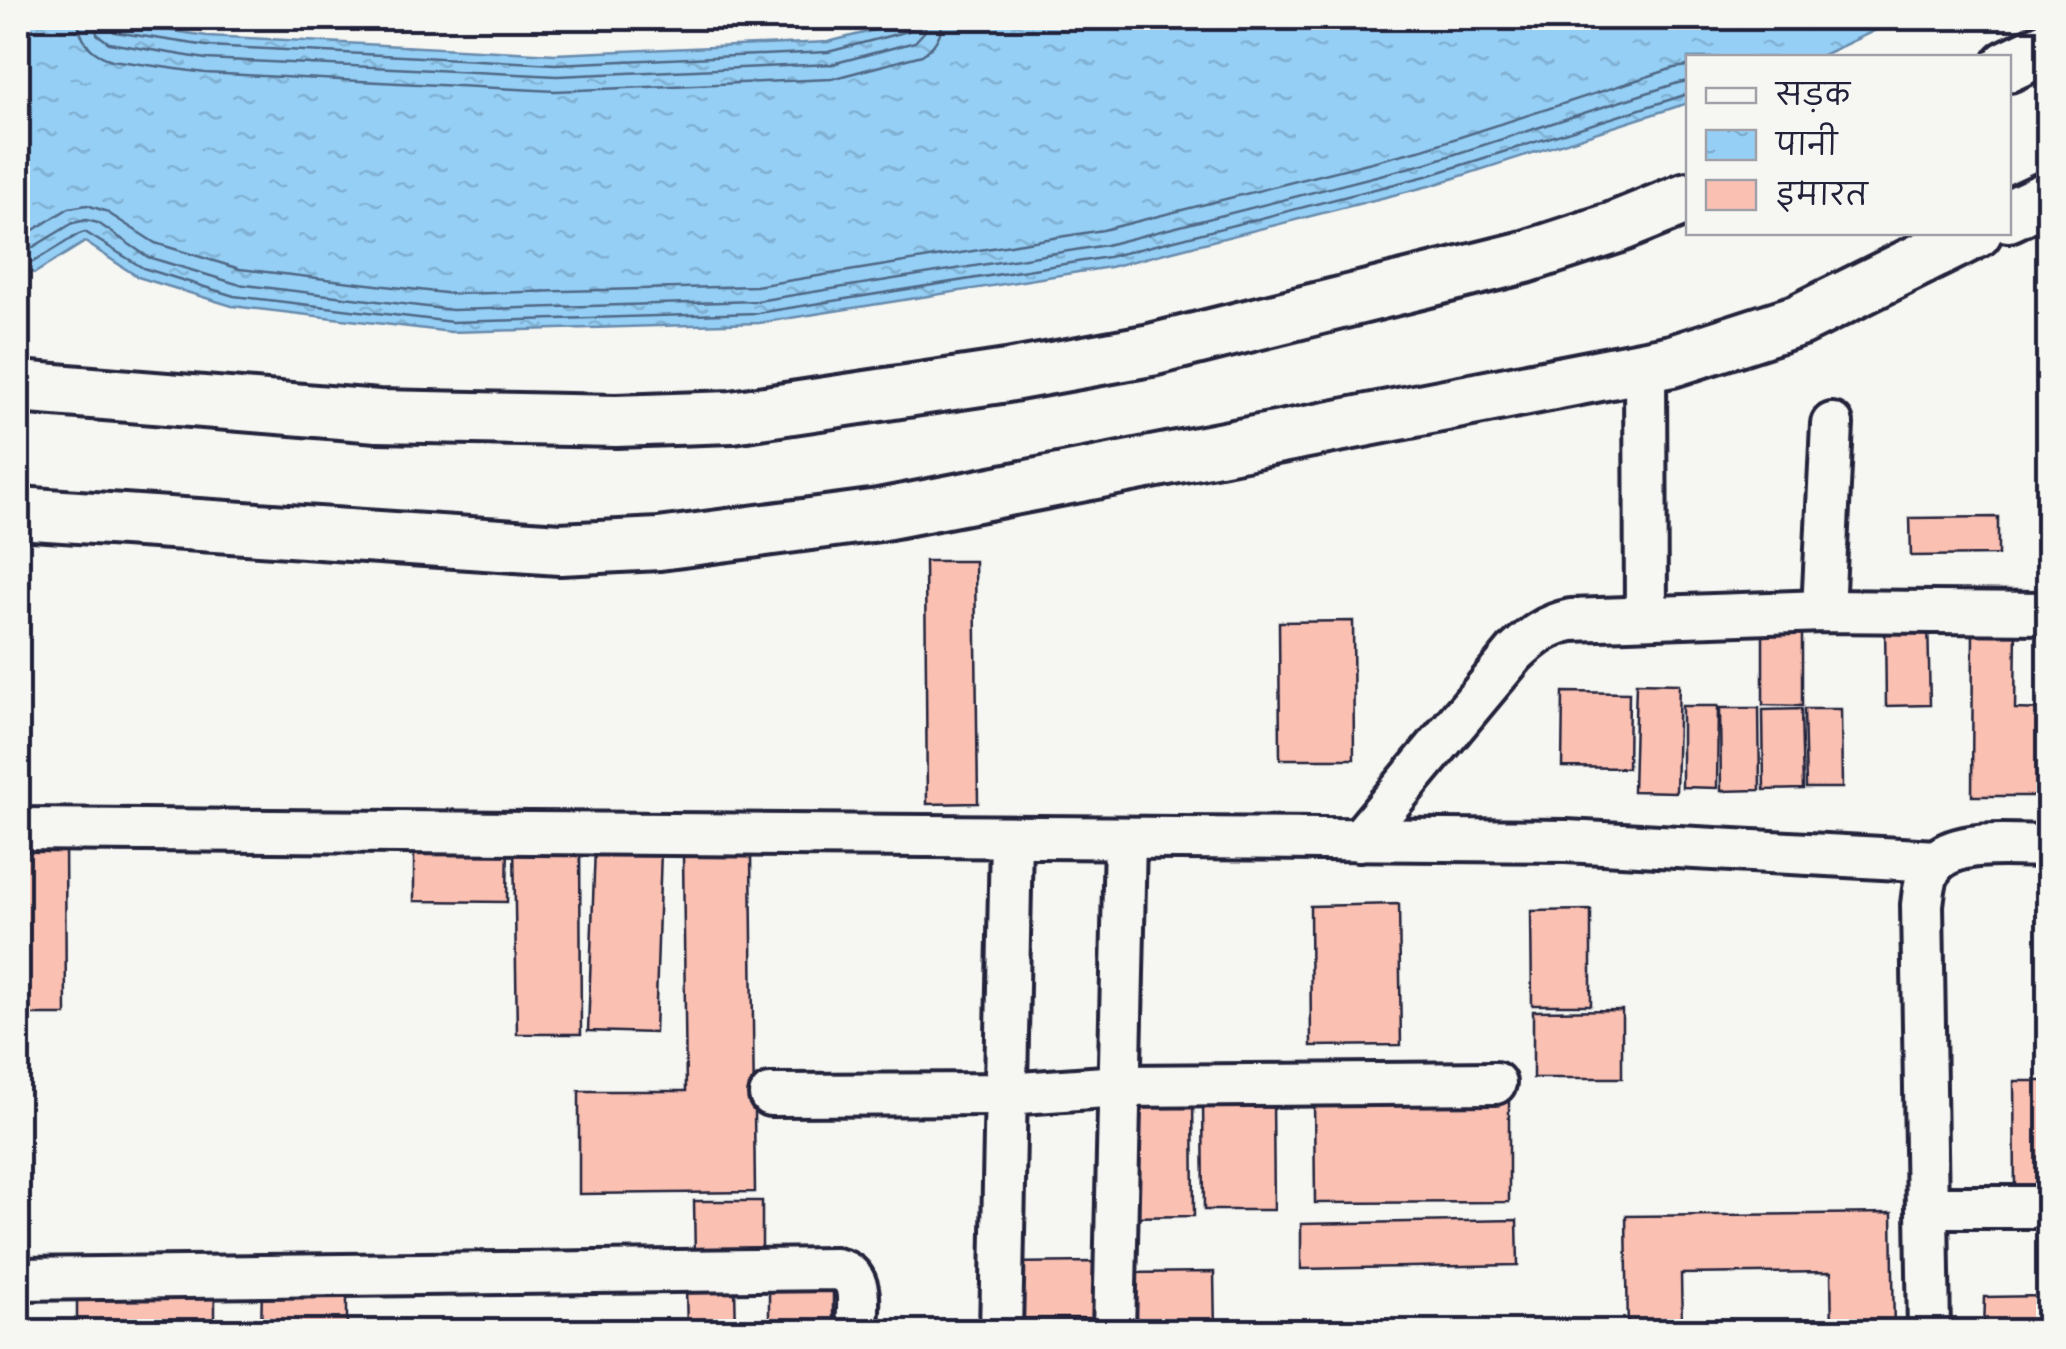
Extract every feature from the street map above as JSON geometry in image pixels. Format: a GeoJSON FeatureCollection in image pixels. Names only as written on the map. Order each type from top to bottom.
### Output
{"type":"FeatureCollection","features":[{"type":"Feature","properties":{"kind":"street"},"geometry":{"type":"LineString","coordinates":[[2011,64],[2048,46]]}},
{"type":"Feature","properties":{"kind":"street"},"geometry":{"type":"LineString","coordinates":[[2011,215],[2048,197]]}},
{"type":"Feature","properties":{"kind":"street"},"geometry":{"type":"LineString","coordinates":[[18,388],[378,416],[616,421],[732,417],[1151,350],[1525,257],[1686,199]]}},
{"type":"Feature","properties":{"kind":"street"},"geometry":{"type":"LineString","coordinates":[[18,513],[560,549],[660,544],[879,515],[1645,367],[1799,320],[1970,235]]}},
{"type":"Feature","properties":{"kind":"street"},"geometry":{"type":"LineString","coordinates":[[1645,367],[1646,617]]}},
{"type":"Feature","properties":{"kind":"street"},"geometry":{"type":"LineString","coordinates":[[1823,611],[1832,424]]}},
{"type":"Feature","properties":{"kind":"street"},"geometry":{"type":"LineString","coordinates":[[1360,840],[1514,652],[1550,624],[1570,620],[1823,611],[2048,613]]}},
{"type":"Feature","properties":{"kind":"street"},"geometry":{"type":"LineString","coordinates":[[18,829],[1566,841],[1937,861]]}},
{"type":"Feature","properties":{"kind":"street"},"geometry":{"type":"LineString","coordinates":[[1002,1332],[1011,838]]}},
{"type":"Feature","properties":{"kind":"street"},"geometry":{"type":"LineString","coordinates":[[1114,1332],[1124,839]]}},
{"type":"Feature","properties":{"kind":"street"},"geometry":{"type":"LineString","coordinates":[[1929,1332],[1922,905],[1925,880],[1937,861],[1955,851],[1978,846],[2048,846]]}},
{"type":"Feature","properties":{"kind":"street"},"geometry":{"type":"LineString","coordinates":[[770,1096],[1007,1094],[1119,1086],[1495,1083]]}},
{"type":"Feature","properties":{"kind":"street"},"geometry":{"type":"LineString","coordinates":[[1927,1206],[2048,1207]]}},
{"type":"Feature","properties":{"kind":"street"},"geometry":{"type":"LineString","coordinates":[[18,1279],[836,1269],[853,1276],[858,1285],[856,1332]]}},
{"type":"Feature","properties":{"kind":"water"},"geometry":{"type":"Polygon","coordinates":[[[18,18],[85,18],[207,36],[555,54],[828,42],[922,18],[1901,18],[1823,55],[1686,55],[1686,104],[1433,185],[1110,267],[759,323],[451,332],[232,306],[138,277],[85,242],[35,273],[18,271],[18,18]]]}},
{"type":"Feature","properties":{"kind":"building"},"geometry":{"type":"Polygon","coordinates":[[[1998,517],[1998,555],[1911,556],[1910,518],[1998,517]]]}},
{"type":"Feature","properties":{"kind":"building"},"geometry":{"type":"Polygon","coordinates":[[[925,561],[975,561],[978,803],[927,804],[925,561]]]}},
{"type":"Feature","properties":{"kind":"building"},"geometry":{"type":"Polygon","coordinates":[[[1802,619],[1802,706],[1763,705],[1763,620],[1802,619]]]}},
{"type":"Feature","properties":{"kind":"building"},"geometry":{"type":"Polygon","coordinates":[[[1353,621],[1354,759],[1280,759],[1279,622],[1353,621]]]}},
{"type":"Feature","properties":{"kind":"building"},"geometry":{"type":"Polygon","coordinates":[[[1928,622],[1930,705],[1886,706],[1885,623],[1928,622]]]}},
{"type":"Feature","properties":{"kind":"building"},"geometry":{"type":"Polygon","coordinates":[[[1973,627],[2016,627],[2015,709],[2048,710],[2048,796],[1972,796],[1973,627]]]}},
{"type":"Feature","properties":{"kind":"building"},"geometry":{"type":"Polygon","coordinates":[[[1636,683],[1679,684],[1676,792],[1633,791],[1636,683]]]}},
{"type":"Feature","properties":{"kind":"building"},"geometry":{"type":"Polygon","coordinates":[[[1563,692],[1629,693],[1628,768],[1562,767],[1563,692]]]}},
{"type":"Feature","properties":{"kind":"building"},"geometry":{"type":"Polygon","coordinates":[[[1682,706],[1718,706],[1717,788],[1682,787],[1682,706]]]}},
{"type":"Feature","properties":{"kind":"building"},"geometry":{"type":"Polygon","coordinates":[[[1720,708],[1759,708],[1760,790],[1721,791],[1720,708]]]}},
{"type":"Feature","properties":{"kind":"building"},"geometry":{"type":"Polygon","coordinates":[[[1801,709],[1803,789],[1764,790],[1763,710],[1801,709]]]}},
{"type":"Feature","properties":{"kind":"building"},"geometry":{"type":"Polygon","coordinates":[[[1804,709],[1841,709],[1842,788],[1806,788],[1804,709]]]}},
{"type":"Feature","properties":{"kind":"building"},"geometry":{"type":"Polygon","coordinates":[[[414,838],[508,839],[507,902],[414,901],[414,838]]]}},
{"type":"Feature","properties":{"kind":"building"},"geometry":{"type":"Polygon","coordinates":[[[65,839],[66,1015],[18,1015],[18,840],[65,839]]]}},
{"type":"Feature","properties":{"kind":"building"},"geometry":{"type":"Polygon","coordinates":[[[580,841],[581,1034],[517,1034],[514,842],[580,841]]]}},
{"type":"Feature","properties":{"kind":"building"},"geometry":{"type":"Polygon","coordinates":[[[595,848],[661,850],[655,1033],[588,1031],[595,848]]]}},
{"type":"Feature","properties":{"kind":"building"},"geometry":{"type":"Polygon","coordinates":[[[751,854],[755,1192],[579,1194],[579,1091],[686,1091],[683,855],[751,854]]]}},
{"type":"Feature","properties":{"kind":"building"},"geometry":{"type":"Polygon","coordinates":[[[1399,904],[1401,1045],[1311,1046],[1310,906],[1399,904]]]}},
{"type":"Feature","properties":{"kind":"building"},"geometry":{"type":"Polygon","coordinates":[[[1591,910],[1591,1005],[1532,1005],[1531,911],[1591,910]]]}},
{"type":"Feature","properties":{"kind":"building"},"geometry":{"type":"Polygon","coordinates":[[[1622,1010],[1622,1078],[1533,1078],[1533,1011],[1622,1010]]]}},
{"type":"Feature","properties":{"kind":"building"},"geometry":{"type":"Polygon","coordinates":[[[2014,1081],[2048,1081],[2048,1189],[2015,1189],[2014,1081]]]}},
{"type":"Feature","properties":{"kind":"building"},"geometry":{"type":"Polygon","coordinates":[[[1193,1093],[1194,1216],[1127,1217],[1126,1094],[1193,1093]]]}},
{"type":"Feature","properties":{"kind":"building"},"geometry":{"type":"Polygon","coordinates":[[[1509,1097],[1509,1202],[1315,1203],[1314,1098],[1509,1097]]]}},
{"type":"Feature","properties":{"kind":"building"},"geometry":{"type":"Polygon","coordinates":[[[1203,1100],[1273,1100],[1274,1210],[1204,1210],[1203,1100]]]}},
{"type":"Feature","properties":{"kind":"building"},"geometry":{"type":"Polygon","coordinates":[[[694,1201],[762,1201],[762,1257],[695,1258],[694,1201]]]}},
{"type":"Feature","properties":{"kind":"building"},"geometry":{"type":"Polygon","coordinates":[[[1892,1213],[1894,1332],[1832,1332],[1831,1272],[1681,1274],[1682,1332],[1628,1332],[1626,1216],[1892,1213]]]}},
{"type":"Feature","properties":{"kind":"building"},"geometry":{"type":"Polygon","coordinates":[[[1517,1220],[1518,1265],[1301,1269],[1301,1224],[1517,1220]]]}},
{"type":"Feature","properties":{"kind":"building"},"geometry":{"type":"Polygon","coordinates":[[[1094,1262],[1095,1318],[1004,1319],[1004,1263],[1094,1262]]]}},
{"type":"Feature","properties":{"kind":"building"},"geometry":{"type":"Polygon","coordinates":[[[1214,1272],[1215,1332],[1126,1332],[1126,1273],[1214,1272]]]}},
{"type":"Feature","properties":{"kind":"building"},"geometry":{"type":"Polygon","coordinates":[[[77,1285],[215,1285],[215,1332],[77,1332],[77,1285]]]}},
{"type":"Feature","properties":{"kind":"building"},"geometry":{"type":"Polygon","coordinates":[[[686,1287],[735,1287],[736,1332],[687,1332],[686,1287]]]}},
{"type":"Feature","properties":{"kind":"building"},"geometry":{"type":"Polygon","coordinates":[[[262,1288],[347,1290],[347,1332],[261,1332],[262,1288]]]}},
{"type":"Feature","properties":{"kind":"building"},"geometry":{"type":"Polygon","coordinates":[[[769,1289],[833,1289],[833,1332],[769,1332],[769,1289]]]}},
{"type":"Feature","properties":{"kind":"building"},"geometry":{"type":"Polygon","coordinates":[[[2048,1296],[2048,1332],[1984,1332],[1985,1297],[2048,1296]]]}},
{"type":"Feature","properties":{"kind":"building"},"geometry":{"type":"Polygon","coordinates":[[[1087,1322],[1087,1332],[1008,1332],[1008,1323],[1087,1322]]]}}]}
